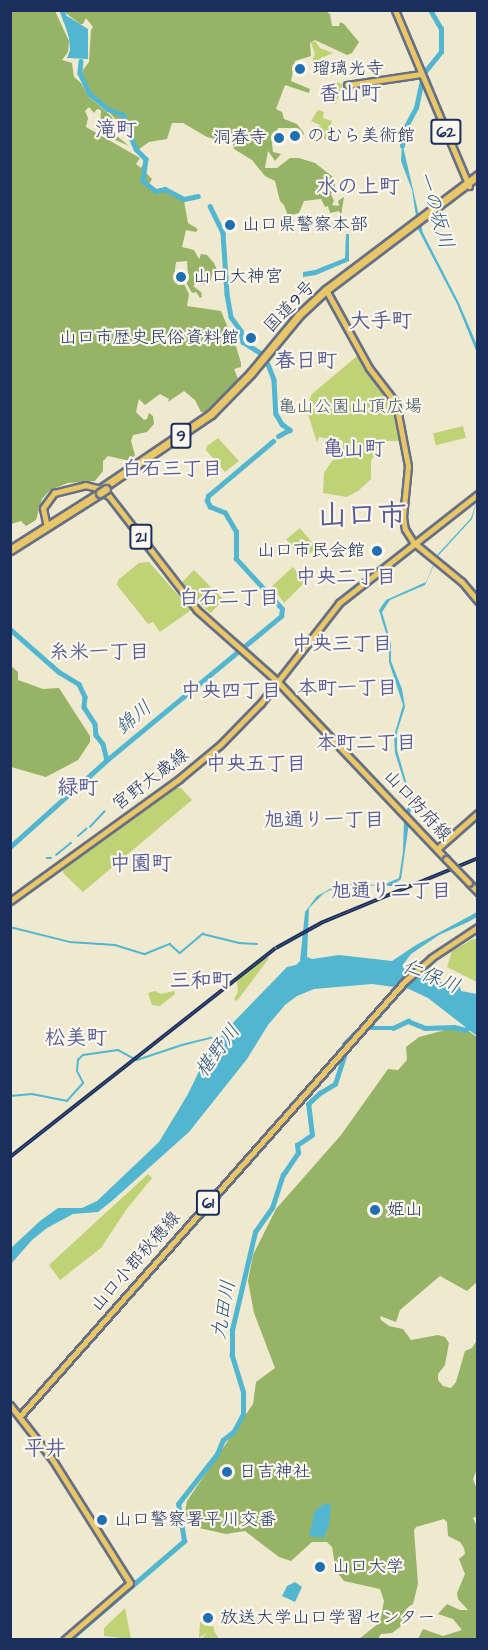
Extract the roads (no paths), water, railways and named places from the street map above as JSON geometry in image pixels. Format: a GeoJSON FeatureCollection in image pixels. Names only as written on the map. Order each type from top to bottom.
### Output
{"type":"FeatureCollection","features":[{"type":"Feature","properties":{"kind":"highway","name":"国道9号"},"geometry":{"type":"LineString","coordinates":[[469,184],[477,175]]}},
{"type":"Feature","properties":{"kind":"highway","name":"国道9号"},"geometry":{"type":"LineString","coordinates":[[10,550],[181,441],[218,413],[243,388],[302,317],[329,291],[419,221],[477,180]]}},
{"type":"Feature","properties":{"kind":"highway","name":"国道9号"},"geometry":{"type":"LineString","coordinates":[[10,546],[47,525]]}},
{"type":"Feature","properties":{"kind":"main road","name":"62"},"geometry":{"type":"LineString","coordinates":[[395,10],[469,184]]}},
{"type":"Feature","properties":{"kind":"main road"},"geometry":{"type":"LineString","coordinates":[[347,86],[422,76]]}},
{"type":"Feature","properties":{"kind":"main road"},"geometry":{"type":"LineString","coordinates":[[329,291],[373,375],[396,403],[408,466],[403,522],[409,537],[462,582],[477,601]]}},
{"type":"Feature","properties":{"kind":"main road","name":"山口防府線"},"geometry":{"type":"LineString","coordinates":[[47,525],[43,508],[54,493],[85,485],[103,492],[113,501],[187,598],[278,682],[477,892]]}},
{"type":"Feature","properties":{"kind":"main road","name":"宮野大歳線"},"geometry":{"type":"LineString","coordinates":[[10,901],[179,779],[236,730],[278,682],[339,603],[477,495]]}},
{"type":"Feature","properties":{"kind":"main road"},"geometry":{"type":"LineString","coordinates":[[436,849],[477,813]]}},
{"type":"Feature","properties":{"kind":"main road","name":"山口小郡秋穂線"},"geometry":{"type":"LineString","coordinates":[[20,1416],[396,991],[424,963],[477,927]]}},
{"type":"Feature","properties":{"kind":"main road"},"geometry":{"type":"LineString","coordinates":[[10,1405],[52,1459],[130,1583],[64,1640]]}},
{"type":"Feature","properties":{"kind":"water"},"geometry":{"type":"Polygon","coordinates":[[[67,16],[88,29],[88,59],[67,58],[70,50],[69,38],[63,19],[67,16]]]}},
{"type":"Feature","properties":{"kind":"water"},"geometry":{"type":"Polygon","coordinates":[[[402,142],[423,233],[459,303],[477,345],[477,353],[457,304],[418,229],[412,190],[401,161],[402,142]]]}},
{"type":"Feature","properties":{"kind":"water"},"geometry":{"type":"Polygon","coordinates":[[[346,234],[349,234],[349,261],[316,275],[303,277],[303,272],[315,270],[345,258],[346,234]]]}},
{"type":"Feature","properties":{"kind":"water","name":"椹野川"},"geometry":{"type":"Polygon","coordinates":[[[477,501],[472,519],[438,556],[425,585],[390,600],[382,612],[391,643],[391,661],[402,689],[405,707],[397,732],[397,750],[412,802],[401,879],[392,886],[342,885],[324,893],[309,908],[307,957],[312,959],[339,955],[392,961],[416,945],[477,912],[477,917],[439,935],[411,954],[402,966],[446,984],[460,987],[461,991],[477,994],[477,1036],[428,998],[409,989],[372,984],[314,989],[297,996],[285,1005],[268,1025],[247,1059],[189,1132],[98,1212],[73,1214],[47,1228],[32,1240],[11,1264],[11,1248],[40,1221],[58,1208],[82,1208],[97,1201],[159,1142],[188,1094],[206,1057],[225,1031],[287,967],[296,965],[300,961],[305,912],[317,896],[339,884],[383,885],[399,878],[404,819],[410,800],[395,753],[394,736],[403,705],[389,662],[389,643],[379,610],[386,600],[426,582],[438,554],[471,518],[477,501]]]}},
{"type":"Feature","properties":{"kind":"water"},"geometry":{"type":"Polygon","coordinates":[[[326,1503],[331,1505],[329,1525],[324,1538],[309,1536],[315,1510],[326,1503]]]}},
{"type":"Feature","properties":{"kind":"water"},"geometry":{"type":"Polygon","coordinates":[[[295,1582],[302,1587],[295,1602],[282,1596],[287,1586],[295,1582]]]}},
{"type":"Feature","properties":{"kind":"waterway"},"geometry":{"type":"LineString","coordinates":[[62,10],[66,21]]}},
{"type":"Feature","properties":{"kind":"waterway","name":"一の坂川"},"geometry":{"type":"LineString","coordinates":[[402,146],[403,132],[416,108],[423,74],[441,52],[441,29],[430,10]]}},
{"type":"Feature","properties":{"kind":"waterway"},"geometry":{"type":"LineString","coordinates":[[81,61],[80,73],[90,94],[108,109],[124,115],[125,124],[136,149],[146,159],[143,181],[156,191],[165,189],[184,199],[198,196]]}},
{"type":"Feature","properties":{"kind":"waterway"},"geometry":{"type":"LineString","coordinates":[[210,206],[223,233],[227,294],[231,317],[241,331],[243,342],[262,354]]}},
{"type":"Feature","properties":{"kind":"waterway"},"geometry":{"type":"LineString","coordinates":[[268,364],[274,380],[276,414],[282,424],[290,430],[279,436]]}},
{"type":"Feature","properties":{"kind":"waterway","name":"錦川"},"geometry":{"type":"LineString","coordinates":[[10,847],[107,760],[281,616],[282,609],[236,559],[236,532],[225,513],[210,507],[207,501],[208,496],[273,441]]}},
{"type":"Feature","properties":{"kind":"waterway"},"geometry":{"type":"LineString","coordinates":[[10,629],[59,672],[79,684],[85,697],[84,707],[95,724],[96,735],[103,744],[107,760]]}},
{"type":"Feature","properties":{"kind":"waterway"},"geometry":{"type":"LineString","coordinates":[[90,827],[104,812]]}},
{"type":"Feature","properties":{"kind":"waterway"},"geometry":{"type":"LineString","coordinates":[[78,836],[86,829]]}},
{"type":"Feature","properties":{"kind":"waterway"},"geometry":{"type":"LineString","coordinates":[[56,855],[71,843]]}},
{"type":"Feature","properties":{"kind":"waterway"},"geometry":{"type":"LineString","coordinates":[[10,927],[70,942],[115,945],[145,954],[170,944],[180,953],[203,934],[239,943],[257,944]]}},
{"type":"Feature","properties":{"kind":"waterway","name":"九田川"},"geometry":{"type":"LineString","coordinates":[[370,1028],[393,1028],[408,1021],[425,1028],[454,1027],[466,1030],[472,1025]]}},
{"type":"Feature","properties":{"kind":"waterway","name":"九田川"},"geometry":{"type":"LineString","coordinates":[[344,1044],[354,1034]]}},
{"type":"Feature","properties":{"kind":"waterway","name":"椹野川"},"geometry":{"type":"LineString","coordinates":[[10,1096],[32,1094],[67,1101],[83,1083],[77,1071],[78,1060],[83,1055],[118,1050],[137,1060],[211,1038]]}},
{"type":"Feature","properties":{"kind":"waterway","name":"九田川"},"geometry":{"type":"LineString","coordinates":[[69,1640],[184,1541],[178,1504],[217,1454],[223,1440],[234,1431],[243,1414],[243,1392],[232,1355],[232,1330],[255,1232],[272,1208],[283,1175],[298,1153],[297,1145],[312,1135],[308,1104],[335,1084],[346,1051]]}},
{"type":"Feature","properties":{"kind":"railway"},"geometry":{"type":"LineString","coordinates":[[10,1157],[276,948],[323,922],[478,858]]}},
{"type":"Feature","properties":{"kind":"place","name":"瑠璃光寺"},"geometry":{"type":"Point","coordinates":[300,69]}},
{"type":"Feature","properties":{"kind":"place","name":"のむら美術館"},"geometry":{"type":"Point","coordinates":[295,136]}},
{"type":"Feature","properties":{"kind":"place","name":"洞春寺"},"geometry":{"type":"Point","coordinates":[279,138]}},
{"type":"Feature","properties":{"kind":"place","name":"山口県警察本部"},"geometry":{"type":"Point","coordinates":[230,225]}},
{"type":"Feature","properties":{"kind":"place","name":"山口大神宮"},"geometry":{"type":"Point","coordinates":[181,277]}},
{"type":"Feature","properties":{"kind":"place","name":"山口市歴史民俗資料館"},"geometry":{"type":"Point","coordinates":[251,338]}},
{"type":"Feature","properties":{"kind":"place","name":"山口市民会館"},"geometry":{"type":"Point","coordinates":[377,551]}},
{"type":"Feature","properties":{"kind":"place","name":"姫山"},"geometry":{"type":"Point","coordinates":[375,1210]}},
{"type":"Feature","properties":{"kind":"place","name":"日吉神社"},"geometry":{"type":"Point","coordinates":[227,1472]}},
{"type":"Feature","properties":{"kind":"place","name":"山口警察署平川交番"},"geometry":{"type":"Point","coordinates":[102,1520]}},
{"type":"Feature","properties":{"kind":"place","name":"山口大学"},"geometry":{"type":"Point","coordinates":[320,1567]}},
{"type":"Feature","properties":{"kind":"place","name":"放送大学山口学習センター"},"geometry":{"type":"Point","coordinates":[208,1618]}},
{"type":"Feature","properties":{"kind":"district","name":"香山町"},"geometry":{"type":"Point","coordinates":[350,94]}},
{"type":"Feature","properties":{"kind":"district","name":"滝町"},"geometry":{"type":"Point","coordinates":[116,130]}},
{"type":"Feature","properties":{"kind":"district","name":"水の上町"},"geometry":{"type":"Point","coordinates":[358,187]}},
{"type":"Feature","properties":{"kind":"district","name":"大手町"},"geometry":{"type":"Point","coordinates":[381,321]}},
{"type":"Feature","properties":{"kind":"district","name":"春日町"},"geometry":{"type":"Point","coordinates":[306,361]}},
{"type":"Feature","properties":{"kind":"district","name":"亀山町"},"geometry":{"type":"Point","coordinates":[354,449]}},
{"type":"Feature","properties":{"kind":"district","name":"白石三丁目"},"geometry":{"type":"Point","coordinates":[172,469]}},
{"type":"Feature","properties":{"kind":"district","name":"山口市"},"geometry":{"type":"Point","coordinates":[362,516]}},
{"type":"Feature","properties":{"kind":"district","name":"中央二丁目"},"geometry":{"type":"Point","coordinates":[346,577]}},
{"type":"Feature","properties":{"kind":"district","name":"白石二丁目"},"geometry":{"type":"Point","coordinates":[229,598]}},
{"type":"Feature","properties":{"kind":"district","name":"中央三丁目"},"geometry":{"type":"Point","coordinates":[342,644]}},
{"type":"Feature","properties":{"kind":"district","name":"糸米一丁目"},"geometry":{"type":"Point","coordinates":[99,652]}},
{"type":"Feature","properties":{"kind":"district","name":"本町一丁目"},"geometry":{"type":"Point","coordinates":[347,688]}},
{"type":"Feature","properties":{"kind":"district","name":"中央四丁目"},"geometry":{"type":"Point","coordinates":[231,691]}},
{"type":"Feature","properties":{"kind":"district","name":"本町二丁目"},"geometry":{"type":"Point","coordinates":[366,743]}},
{"type":"Feature","properties":{"kind":"district","name":"中央五丁目"},"geometry":{"type":"Point","coordinates":[256,764]}},
{"type":"Feature","properties":{"kind":"district","name":"緑町"},"geometry":{"type":"Point","coordinates":[78,788]}},
{"type":"Feature","properties":{"kind":"district","name":"旭通り一丁目"},"geometry":{"type":"Point","coordinates":[324,820]}},
{"type":"Feature","properties":{"kind":"district","name":"中園町"},"geometry":{"type":"Point","coordinates":[141,864]}},
{"type":"Feature","properties":{"kind":"district","name":"旭通り二丁目"},"geometry":{"type":"Point","coordinates":[391,891]}},
{"type":"Feature","properties":{"kind":"district","name":"三和町"},"geometry":{"type":"Point","coordinates":[201,981]}},
{"type":"Feature","properties":{"kind":"district","name":"松美町"},"geometry":{"type":"Point","coordinates":[76,1038]}},
{"type":"Feature","properties":{"kind":"district","name":"平井"},"geometry":{"type":"Point","coordinates":[45,1449]}},
{"type":"Feature","properties":{"kind":"park label","name":"亀山公園山頂広場"},"geometry":{"type":"Point","coordinates":[350,407]}},
{"type":"Feature","properties":{"kind":"water label","name":"仁保川"},"geometry":{"type":"Point","coordinates":[431,977]}}]}
